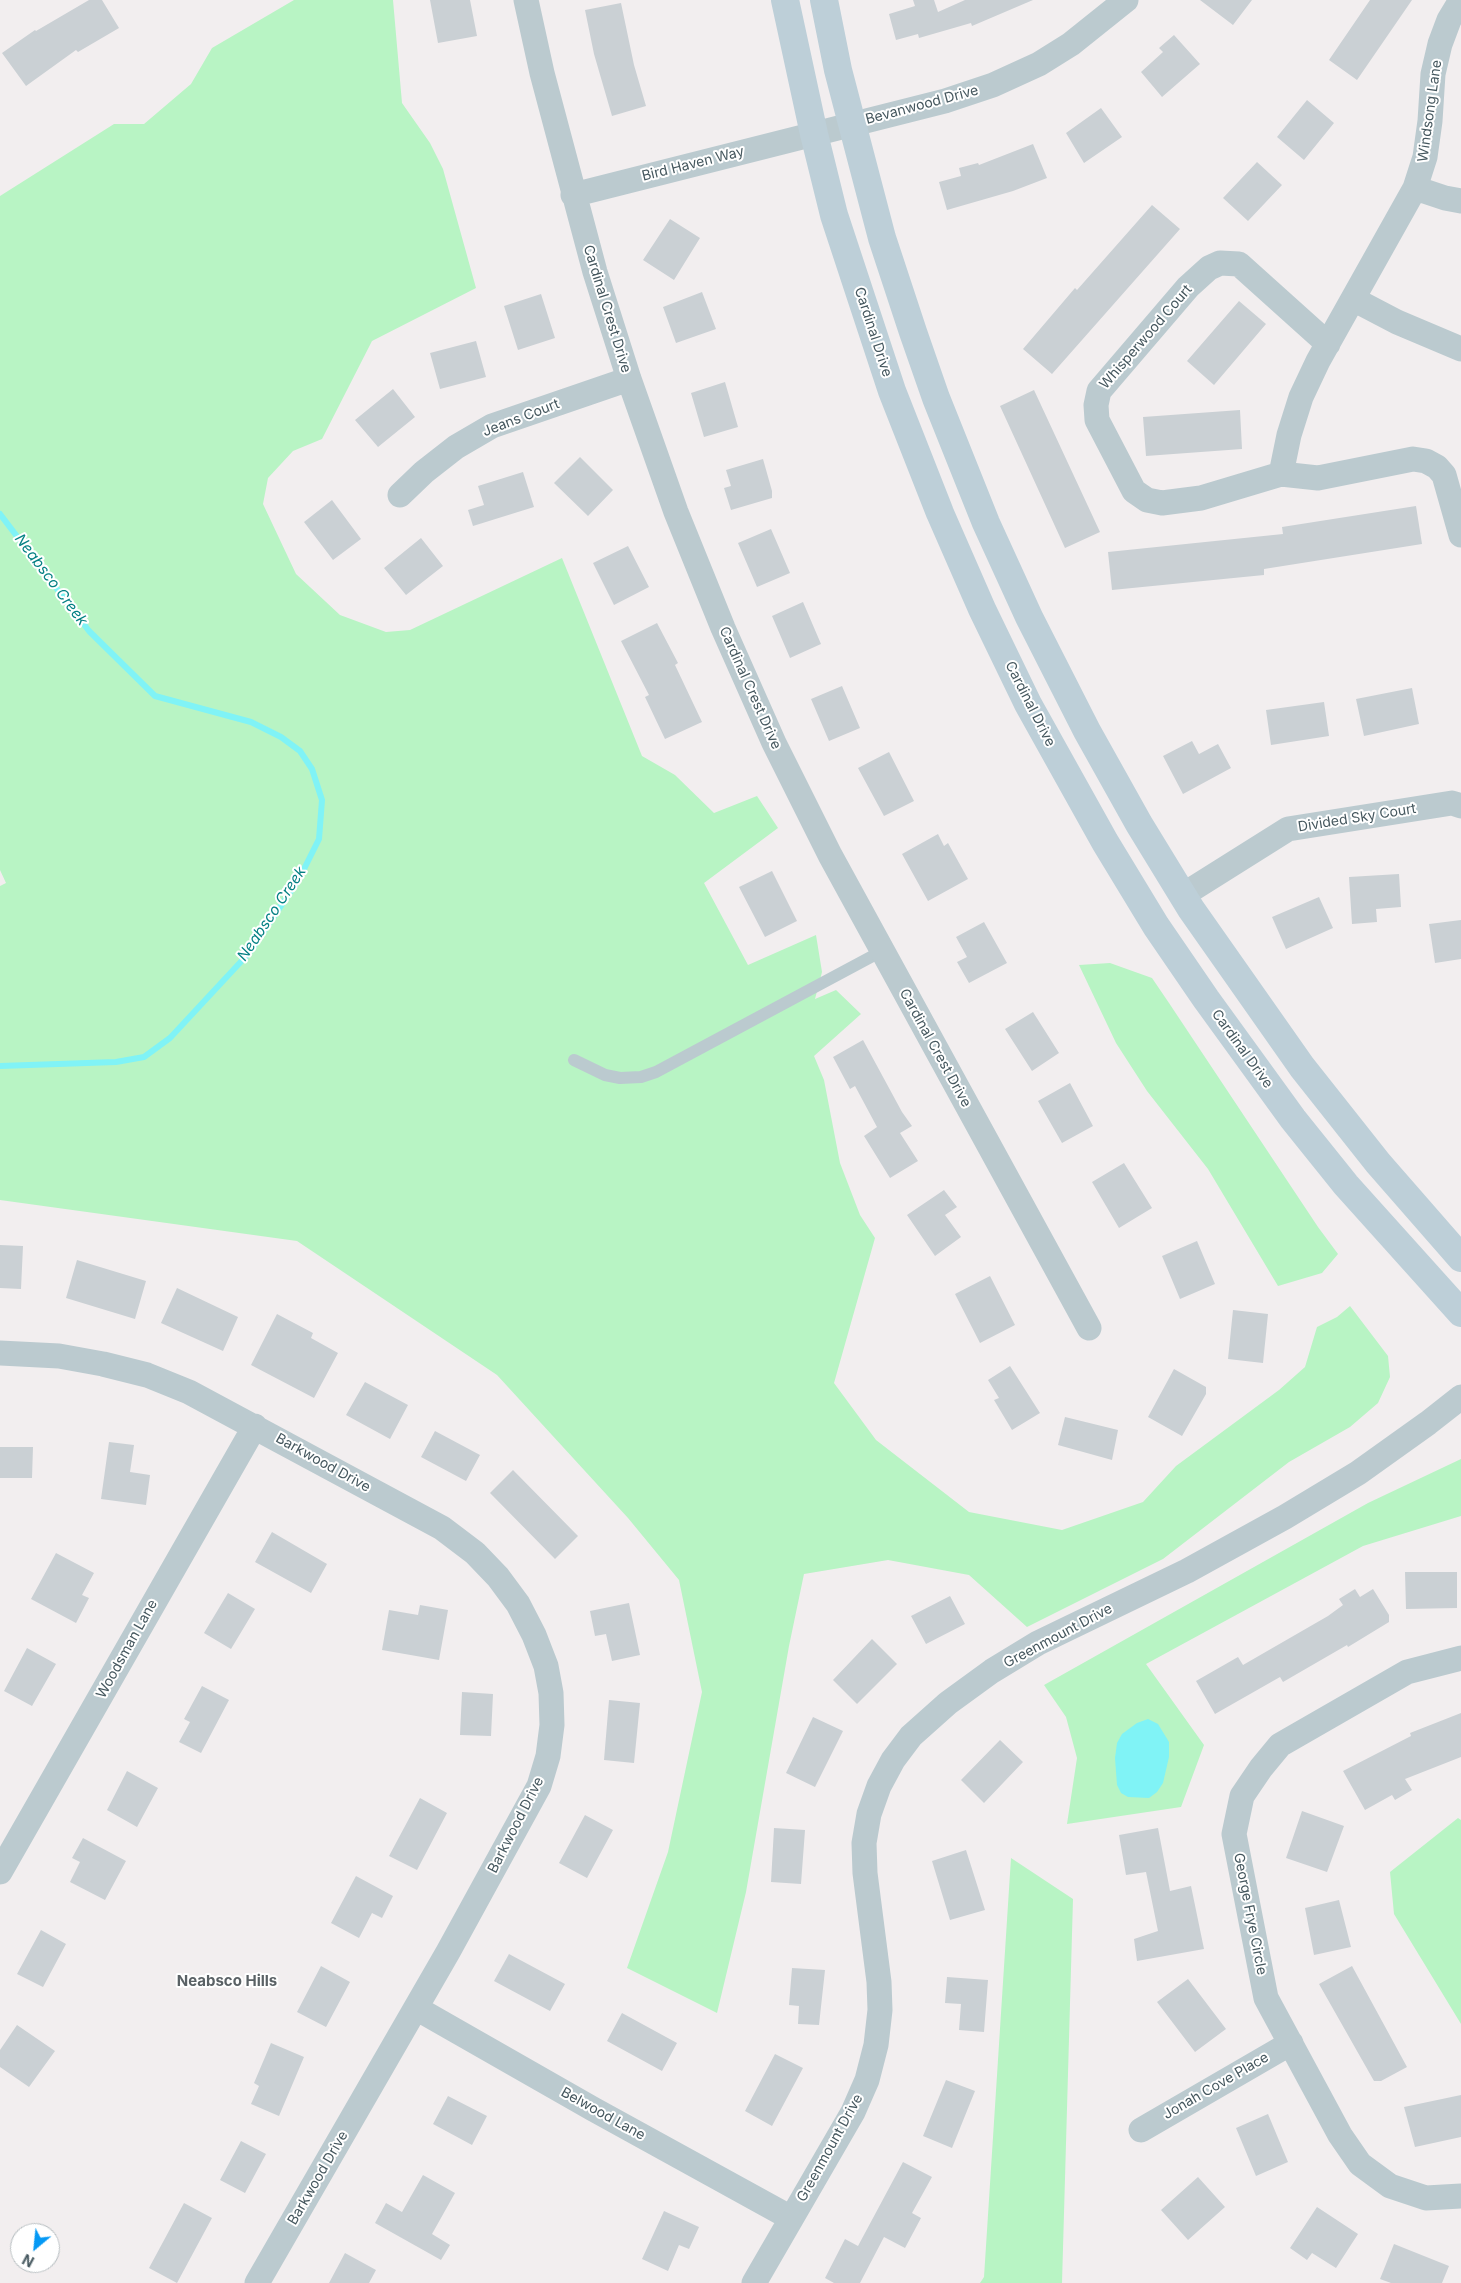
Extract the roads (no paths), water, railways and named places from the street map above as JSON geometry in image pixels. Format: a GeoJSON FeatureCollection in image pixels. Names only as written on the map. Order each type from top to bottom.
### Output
{"type":"FeatureCollection","features":[{"type":"Feature","properties":{"kind":"main road","name":"Cardinal Drive"},"geometry":{"type":"LineString","coordinates":[[785,0],[814,134],[834,215],[892,391],[944,522],[982,609],[1028,704],[1105,842],[1156,926],[1206,999],[1293,1119],[1346,1185],[1461,1314]]}},
{"type":"Feature","properties":{"kind":"main road"},"geometry":{"type":"LineString","coordinates":[[824,0],[838,70],[882,238],[913,332],[936,398],[986,523],[1029,617],[1087,731],[1139,824],[1182,895],[1254,1002],[1302,1067],[1378,1163],[1461,1258]]}},
{"type":"Feature","properties":{"kind":"street","name":"Cardinal Crest Drive"},"geometry":{"type":"LineString","coordinates":[[526,0],[542,73],[573,195],[629,379],[676,512],[727,637],[783,760],[830,855],[1089,1328]]}},
{"type":"Feature","properties":{"kind":"street","name":"Bevanwood Drive"},"geometry":{"type":"LineString","coordinates":[[814,134],[945,101],[993,85],[1038,64],[1071,44],[1126,0]]}},
{"type":"Feature","properties":{"kind":"street","name":"Windsong Lane"},"geometry":{"type":"LineString","coordinates":[[1353,299],[1415,188],[1425,157],[1430,121],[1433,74],[1440,44],[1449,20],[1460,0]]}},
{"type":"Feature","properties":{"kind":"street","name":"Bird Haven Way"},"geometry":{"type":"LineString","coordinates":[[573,195],[814,134]]}},
{"type":"Feature","properties":{"kind":"street"},"geometry":{"type":"LineString","coordinates":[[1415,188],[1461,201]]}},
{"type":"Feature","properties":{"kind":"street","name":"Whisperwood Court"},"geometry":{"type":"LineString","coordinates":[[1328,344],[1239,264],[1220,263],[1209,268],[1188,287],[1099,390],[1096,405],[1097,420],[1134,491],[1147,500],[1162,503],[1201,498],[1281,474],[1318,478],[1413,459],[1426,460],[1437,467],[1444,475],[1461,535]]}},
{"type":"Feature","properties":{"kind":"street"},"geometry":{"type":"LineString","coordinates":[[1281,474],[1289,435],[1301,397],[1353,299],[1397,322],[1461,348]]}},
{"type":"Feature","properties":{"kind":"street","name":"Jeans Court"},"geometry":{"type":"LineString","coordinates":[[400,495],[424,472],[456,447],[492,426],[629,379]]}},
{"type":"Feature","properties":{"kind":"street","name":"Divided Sky Court"},"geometry":{"type":"LineString","coordinates":[[1182,895],[1288,829],[1452,803],[1461,806]]}},
{"type":"Feature","properties":{"kind":"street","name":"Barkwood Drive"},"geometry":{"type":"LineString","coordinates":[[0,1353],[59,1356],[103,1364],[147,1376],[189,1392],[442,1528],[475,1552],[498,1577],[518,1604],[534,1635],[546,1666],[551,1693],[552,1725],[548,1756],[539,1786],[416,2008],[257,2283]]}},
{"type":"Feature","properties":{"kind":"street","name":"Greenmount Drive"},"geometry":{"type":"LineString","coordinates":[[754,2283],[853,2112],[867,2080],[876,2045],[880,2010],[879,1982],[865,1872],[864,1843],[869,1814],[879,1786],[893,1760],[911,1736],[948,1703],[992,1671],[1038,1643],[1187,1571],[1285,1517],[1358,1473],[1461,1397]]}},
{"type":"Feature","properties":{"kind":"street","name":"Woodsman Lane"},"geometry":{"type":"LineString","coordinates":[[0,1872],[255,1426]]}},
{"type":"Feature","properties":{"kind":"street","name":"George Frye Circle"},"geometry":{"type":"LineString","coordinates":[[1461,1658],[1407,1672],[1280,1745],[1242,1796],[1234,1834],[1266,1998],[1340,2135],[1360,2164],[1390,2186],[1426,2198],[1461,2196]]}},
{"type":"Feature","properties":{"kind":"street","name":"Belwood Lane"},"geometry":{"type":"LineString","coordinates":[[416,2008],[593,2110],[791,2218]]}},
{"type":"Feature","properties":{"kind":"street","name":"Jonah Cove Place"},"geometry":{"type":"LineString","coordinates":[[1141,2130],[1290,2043]]}},
{"type":"Feature","properties":{"kind":"lane"},"geometry":{"type":"LineString","coordinates":[[574,1060],[605,1074],[620,1078],[640,1077],[656,1072],[882,951]]}},
{"type":"Feature","properties":{"kind":"water"},"geometry":{"type":"Polygon","coordinates":[[[1148,1719],[1158,1724],[1169,1742],[1169,1757],[1163,1783],[1157,1792],[1149,1798],[1128,1797],[1121,1793],[1117,1785],[1115,1758],[1117,1743],[1122,1734],[1137,1723],[1148,1719]]]}},
{"type":"Feature","properties":{"kind":"waterway","name":"Neabsco Creek"},"geometry":{"type":"LineString","coordinates":[[0,514],[89,631],[155,696],[251,722],[281,737],[300,751],[312,769],[322,800],[319,839],[299,879],[249,953],[170,1038],[144,1057],[116,1062],[0,1066]]}},
{"type":"Feature","properties":{"kind":"district","name":"Neabsco Hills"},"geometry":{"type":"Point","coordinates":[227,1981]}}]}
